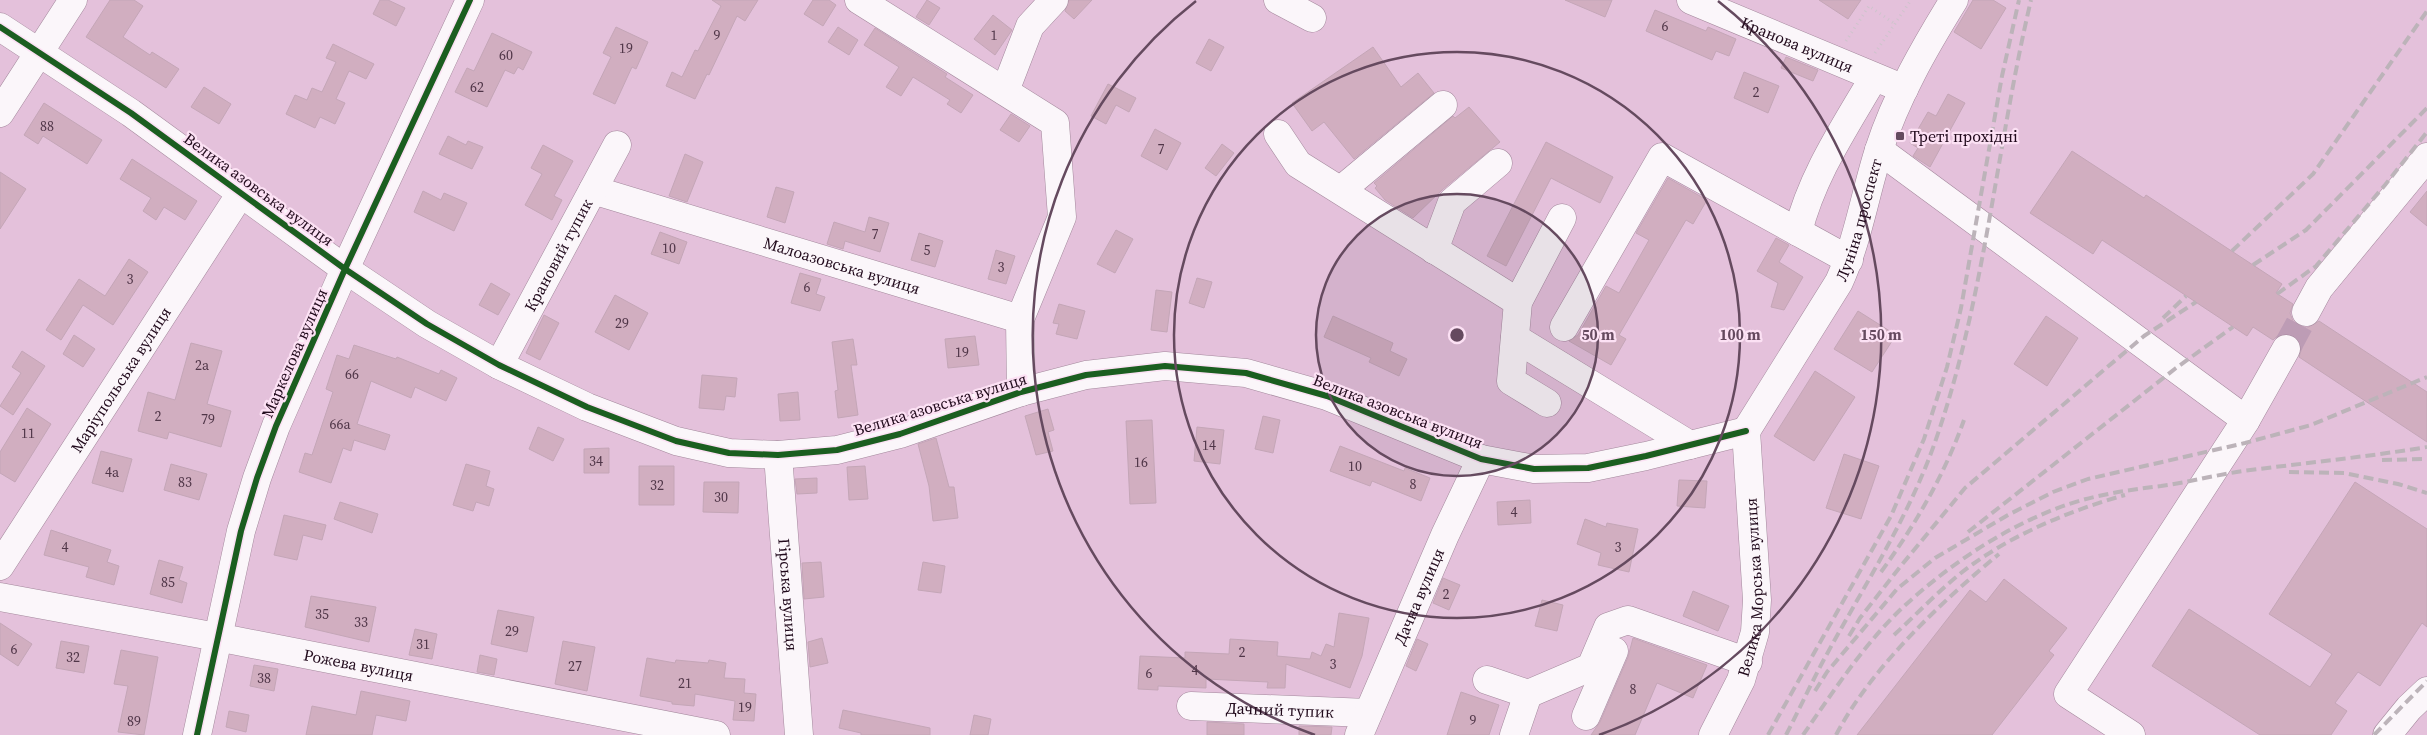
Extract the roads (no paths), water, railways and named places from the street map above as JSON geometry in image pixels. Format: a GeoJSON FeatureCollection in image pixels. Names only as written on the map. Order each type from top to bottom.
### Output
{"type":"FeatureCollection","features":[{"type":"Feature","properties":{"kind":"street"},"geometry":{"type":"LineString","coordinates":[[0,113],[73,0]]}},
{"type":"Feature","properties":{"kind":"street","name":"Маркелова вулиця"},"geometry":{"type":"LineString","coordinates":[[197,735],[241,531],[257,478],[276,426],[345,269],[470,0]]}},
{"type":"Feature","properties":{"kind":"street"},"geometry":{"type":"LineString","coordinates":[[859,0],[1055,123],[1062,216],[1020,319],[1020,392]]}},
{"type":"Feature","properties":{"kind":"street"},"geometry":{"type":"LineString","coordinates":[[1005,91],[1030,26],[1054,0]]}},
{"type":"Feature","properties":{"kind":"street"},"geometry":{"type":"LineString","coordinates":[[1278,0],[1312,18]]}},
{"type":"Feature","properties":{"kind":"street","name":"Кранова вулиця"},"geometry":{"type":"LineString","coordinates":[[1691,0],[1904,89]]}},
{"type":"Feature","properties":{"kind":"street","name":"Луніна проспект"},"geometry":{"type":"LineString","coordinates":[[1746,431],[1827,303],[1849,260],[1879,150],[1904,89],[1954,0]]}},
{"type":"Feature","properties":{"kind":"street","name":"Велика азовська вулиця"},"geometry":{"type":"LineString","coordinates":[[0,27],[131,113],[345,269],[427,324],[499,366],[587,407],[676,441],[728,453],[778,455],[837,450],[900,434],[1020,392],[1086,375],[1165,366],[1246,373],[1327,396],[1481,459],[1534,469],[1588,468],[1746,431]]}},
{"type":"Feature","properties":{"kind":"street"},"geometry":{"type":"LineString","coordinates":[[1798,232],[1807,200],[1820,170],[1868,74]]}},
{"type":"Feature","properties":{"kind":"street"},"geometry":{"type":"LineString","coordinates":[[1340,190],[1443,105]]}},
{"type":"Feature","properties":{"kind":"street"},"geometry":{"type":"LineString","coordinates":[[1278,134],[1298,164],[1518,302]]}},
{"type":"Feature","properties":{"kind":"street","name":"Крановий тупик"},"geometry":{"type":"LineString","coordinates":[[499,366],[617,145]]}},
{"type":"Feature","properties":{"kind":"street"},"geometry":{"type":"LineString","coordinates":[[1879,150],[2246,420]]}},
{"type":"Feature","properties":{"kind":"street"},"geometry":{"type":"LineString","coordinates":[[1564,327],[1662,157],[1849,260]]}},
{"type":"Feature","properties":{"kind":"street"},"geometry":{"type":"LineString","coordinates":[[2306,312],[2319,288],[2427,157]]}},
{"type":"Feature","properties":{"kind":"street"},"geometry":{"type":"LineString","coordinates":[[1434,250],[1452,202],[1498,164]]}},
{"type":"Feature","properties":{"kind":"street","name":"Малоазовська вулиця"},"geometry":{"type":"LineString","coordinates":[[593,190],[1020,319]]}},
{"type":"Feature","properties":{"kind":"street","name":"Маріупольська вулиця"},"geometry":{"type":"LineString","coordinates":[[0,566],[242,193]]}},
{"type":"Feature","properties":{"kind":"street"},"geometry":{"type":"LineString","coordinates":[[1547,403],[1511,381],[1518,302],[1562,218]]}},
{"type":"Feature","properties":{"kind":"street"},"geometry":{"type":"LineString","coordinates":[[1515,338],[1690,445]]}},
{"type":"Feature","properties":{"kind":"street"},"geometry":{"type":"LineString","coordinates":[[2131,735],[2068,694],[2246,420],[2286,348]]}},
{"type":"Feature","properties":{"kind":"street","name":"Велика Морська вулиця"},"geometry":{"type":"LineString","coordinates":[[1713,735],[1748,662],[1755,632],[1757,600],[1746,431]]}},
{"type":"Feature","properties":{"kind":"street","name":"Гірська вулиця"},"geometry":{"type":"LineString","coordinates":[[778,455],[799,735]]}},
{"type":"Feature","properties":{"kind":"street","name":"Дачна вулиця"},"geometry":{"type":"LineString","coordinates":[[1364,724],[1445,534],[1481,459]]}},
{"type":"Feature","properties":{"kind":"street","name":"Рожева вулиця"},"geometry":{"type":"LineString","coordinates":[[0,597],[217,637],[716,735]]}},
{"type":"Feature","properties":{"kind":"street"},"geometry":{"type":"LineString","coordinates":[[1586,716],[1628,620]]}},
{"type":"Feature","properties":{"kind":"street"},"geometry":{"type":"LineString","coordinates":[[1487,680],[1528,694],[1590,667],[1608,627],[1628,620],[1748,662]]}},
{"type":"Feature","properties":{"kind":"street"},"geometry":{"type":"LineString","coordinates":[[2387,735],[2409,708],[2427,691]]}},
{"type":"Feature","properties":{"kind":"street"},"geometry":{"type":"LineString","coordinates":[[1514,735],[1528,694]]}},
{"type":"Feature","properties":{"kind":"street","name":"Дачний тупик"},"geometry":{"type":"LineString","coordinates":[[1191,706],[1364,724]]}},
{"type":"Feature","properties":{"kind":"tunnel"},"geometry":{"type":"LineString","coordinates":[[2286,349],[2306,312]]}},
{"type":"Feature","properties":{"kind":"railway"},"geometry":{"type":"LineString","coordinates":[[1768,735],[1891,516],[1924,439],[1947,367],[1961,308],[2002,76],[2019,0]]}},
{"type":"Feature","properties":{"kind":"railway"},"geometry":{"type":"LineString","coordinates":[[1786,735],[1821,665],[1896,530],[1923,474],[1934,445],[1966,336],[2031,0]]}},
{"type":"Feature","properties":{"kind":"railway"},"geometry":{"type":"LineString","coordinates":[[2232,251],[2313,174],[2427,11]]}},
{"type":"Feature","properties":{"kind":"railway"},"geometry":{"type":"LineString","coordinates":[[2253,265],[2306,230],[2427,108]]}},
{"type":"Feature","properties":{"kind":"railway"},"geometry":{"type":"LineString","coordinates":[[2277,294],[2316,266],[2427,132]]}},
{"type":"Feature","properties":{"kind":"railway"},"geometry":{"type":"LineString","coordinates":[[2163,318],[2186,296]]}},
{"type":"Feature","properties":{"kind":"railway"},"geometry":{"type":"LineString","coordinates":[[1849,636],[1860,618],[1965,488],[2144,336],[2196,302]]}},
{"type":"Feature","properties":{"kind":"railway"},"geometry":{"type":"LineString","coordinates":[[1968,532],[2176,368],[2233,327]]}},
{"type":"Feature","properties":{"kind":"railway"},"geometry":{"type":"LineString","coordinates":[[1815,691],[1827,672],[1897,589],[1935,558],[2008,515],[2053,492],[2088,479],[2245,443],[2311,425],[2427,377]]}},
{"type":"Feature","properties":{"kind":"railway"},"geometry":{"type":"LineString","coordinates":[[1881,572],[1906,536],[1928,499],[1947,461],[1964,420]]}},
{"type":"Feature","properties":{"kind":"railway"},"geometry":{"type":"LineString","coordinates":[[1803,735],[1861,654],[1900,610],[1918,593],[1958,562],[2023,523],[2069,504],[2115,493],[2243,471],[2427,447]]}},
{"type":"Feature","properties":{"kind":"railway"},"geometry":{"type":"LineString","coordinates":[[2382,460],[2427,459]]}},
{"type":"Feature","properties":{"kind":"railway"},"geometry":{"type":"LineString","coordinates":[[2289,472],[2344,473],[2398,484],[2427,493]]}},
{"type":"Feature","properties":{"kind":"railway"},"geometry":{"type":"LineString","coordinates":[[1894,635],[1953,580],[1990,552],[2046,523],[2125,495]]}},
{"type":"Feature","properties":{"kind":"railway"},"geometry":{"type":"LineString","coordinates":[[1836,735],[1868,685],[1909,637],[1954,593],[1999,554]]}},
{"type":"Feature","properties":{"kind":"railway"},"geometry":{"type":"LineString","coordinates":[[2374,735],[2427,681]]}},
{"type":"Feature","properties":{"kind":"place","name":"Треті прохідні"},"geometry":{"type":"Point","coordinates":[1900,136]}}]}
